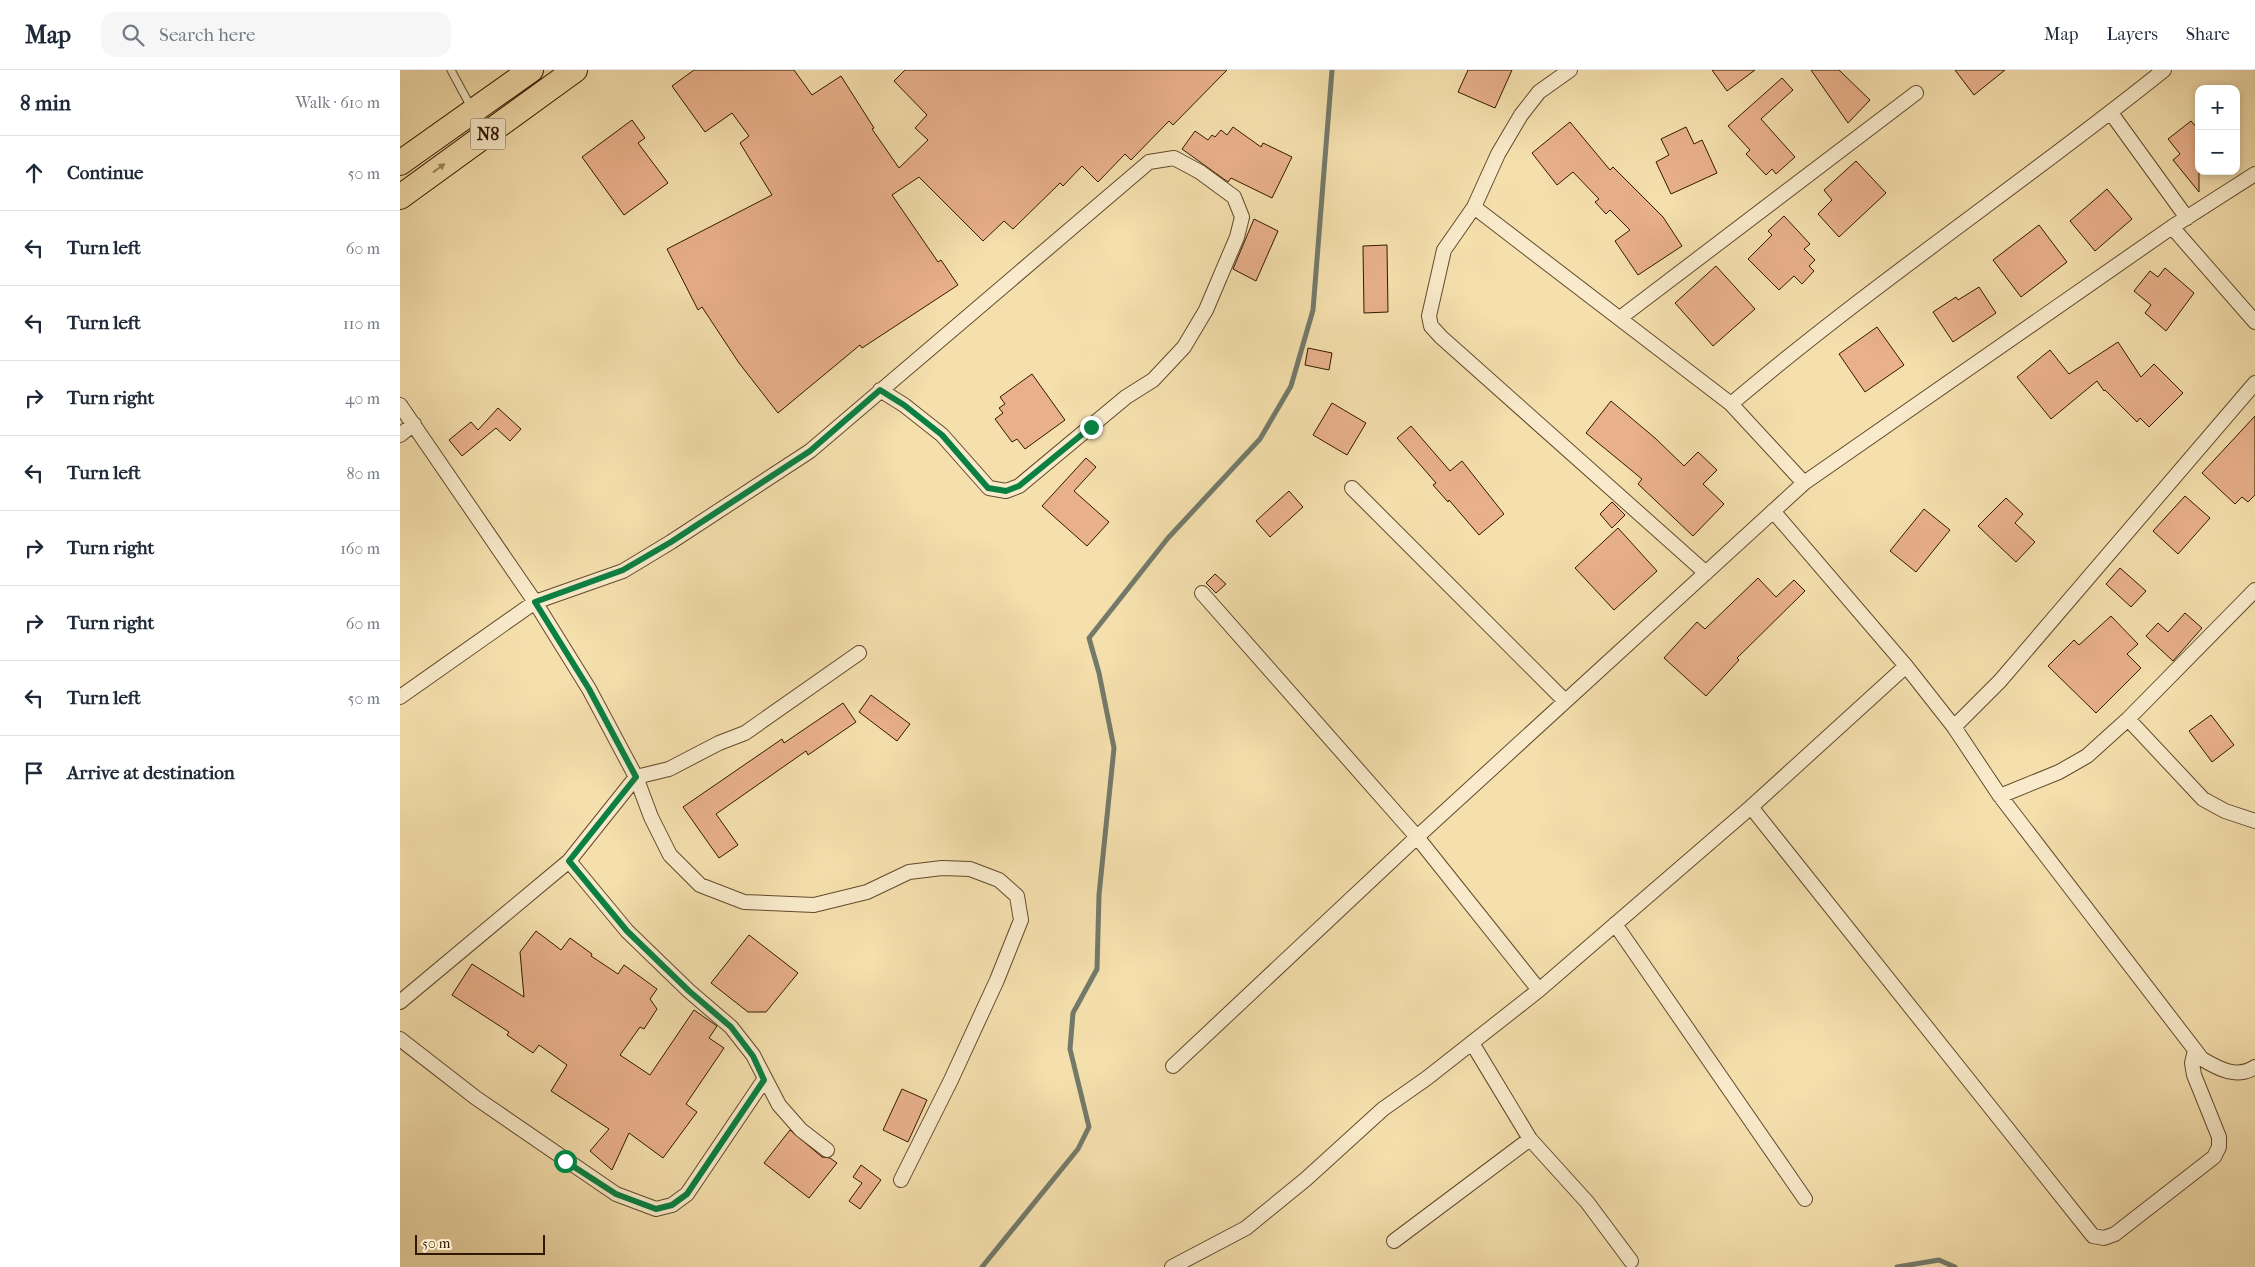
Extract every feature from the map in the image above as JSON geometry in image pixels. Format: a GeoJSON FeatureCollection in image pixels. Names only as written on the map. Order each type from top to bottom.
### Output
{"type":"FeatureCollection","features":[{"type":"Feature","properties":{"kind":"highway","name":"N8"},"geometry":{"type":"LineString","coordinates":[[400,163],[531,70]]}},
{"type":"Feature","properties":{"kind":"highway","name":"N8"},"geometry":{"type":"LineString","coordinates":[[400,197],[575,70]]}},
{"type":"Feature","properties":{"kind":"street"},"geometry":{"type":"LineString","coordinates":[[1570,70],[1539,92],[1522,115],[1498,154],[1474,207],[1444,250],[1430,302],[1429,316],[1431,326],[1440,337],[1706,573]]}},
{"type":"Feature","properties":{"kind":"street"},"geometry":{"type":"LineString","coordinates":[[1731,404],[1789,354],[2164,70]]}},
{"type":"Feature","properties":{"kind":"street"},"geometry":{"type":"LineString","coordinates":[[1620,318],[1916,94]]}},
{"type":"Feature","properties":{"kind":"street"},"geometry":{"type":"LineString","coordinates":[[2111,112],[2187,218]]}},
{"type":"Feature","properties":{"kind":"street"},"geometry":{"type":"LineString","coordinates":[[400,697],[535,602],[623,570],[671,542],[810,451],[880,390],[1149,162],[1174,158],[1200,172],[1234,197],[1242,217],[1237,237],[1206,310],[1184,347],[1153,380],[1126,397],[1019,486],[1006,491],[988,488],[942,435],[904,405],[880,390]]}},
{"type":"Feature","properties":{"kind":"street"},"geometry":{"type":"LineString","coordinates":[[1173,1066],[1417,837],[1804,483],[2172,227],[2255,174]]}},
{"type":"Feature","properties":{"kind":"street"},"geometry":{"type":"LineString","coordinates":[[1474,207],[1731,404],[1804,483]]}},
{"type":"Feature","properties":{"kind":"street"},"geometry":{"type":"LineString","coordinates":[[2172,227],[2255,322]]}},
{"type":"Feature","properties":{"kind":"street"},"geometry":{"type":"LineString","coordinates":[[1954,727],[2000,681],[2255,383]]}},
{"type":"Feature","properties":{"kind":"street"},"geometry":{"type":"LineString","coordinates":[[400,405],[535,602],[589,689],[636,777],[651,817],[670,855],[700,885],[744,902],[814,905],[868,892],[909,872],[942,868],[970,869],[999,880],[1017,896],[1021,920],[997,980],[902,1180]]}},
{"type":"Feature","properties":{"kind":"street"},"geometry":{"type":"LineString","coordinates":[[400,435],[414,424]]}},
{"type":"Feature","properties":{"kind":"street"},"geometry":{"type":"LineString","coordinates":[[1352,488],[1565,701]]}},
{"type":"Feature","properties":{"kind":"street"},"geometry":{"type":"LineString","coordinates":[[1773,511],[1906,666],[1954,727],[2000,796],[2202,1059],[2233,1073],[2247,1072],[2255,1068]]}},
{"type":"Feature","properties":{"kind":"street"},"geometry":{"type":"LineString","coordinates":[[2000,796],[2059,772],[2087,756],[2128,719],[2255,590]]}},
{"type":"Feature","properties":{"kind":"street"},"geometry":{"type":"LineString","coordinates":[[1202,593],[1417,837],[1539,990]]}},
{"type":"Feature","properties":{"kind":"street"},"geometry":{"type":"LineString","coordinates":[[400,1002],[569,861],[636,777],[669,769],[719,742],[745,733],[859,653]]}},
{"type":"Feature","properties":{"kind":"street"},"geometry":{"type":"LineString","coordinates":[[1172,1267],[1246,1228],[1306,1178],[1383,1109],[1472,1043],[1539,990],[1751,807],[1906,666]]}},
{"type":"Feature","properties":{"kind":"street"},"geometry":{"type":"LineString","coordinates":[[2128,719],[2203,798],[2225,811],[2255,821]]}},
{"type":"Feature","properties":{"kind":"street"},"geometry":{"type":"LineString","coordinates":[[1751,807],[2093,1236],[2104,1238],[2115,1234],[2214,1157],[2219,1147],[2219,1137],[2194,1074],[2192,1064],[2195,1050]]}},
{"type":"Feature","properties":{"kind":"street"},"geometry":{"type":"LineString","coordinates":[[569,861],[627,931],[689,991],[731,1027],[753,1056],[764,1080],[779,1105],[801,1130],[827,1150]]}},
{"type":"Feature","properties":{"kind":"street"},"geometry":{"type":"LineString","coordinates":[[1615,924],[1805,1199]]}},
{"type":"Feature","properties":{"kind":"street"},"geometry":{"type":"LineString","coordinates":[[400,1039],[442,1074],[565,1161],[616,1194],[656,1209],[672,1205],[687,1194],[764,1080]]}},
{"type":"Feature","properties":{"kind":"street"},"geometry":{"type":"LineString","coordinates":[[1472,1043],[1530,1139],[1587,1202],[1631,1260]]}},
{"type":"Feature","properties":{"kind":"street"},"geometry":{"type":"LineString","coordinates":[[1394,1241],[1530,1139]]}},
{"type":"Feature","properties":{"kind":"lane"},"geometry":{"type":"LineString","coordinates":[[451,70],[473,111]]}},
{"type":"Feature","properties":{"kind":"building"},"geometry":{"type":"Polygon","coordinates":[[[694,70],[794,70],[812,95],[841,76],[874,128],[872,129],[899,168],[928,140],[915,128],[927,115],[894,81],[905,70],[1227,70],[1173,125],[1169,121],[1131,160],[1125,154],[1098,182],[1082,166],[1063,186],[1060,183],[1013,229],[1004,221],[983,241],[919,177],[892,195],[938,262],[941,260],[958,285],[862,348],[860,345],[778,413],[739,363],[702,307],[698,310],[667,249],[772,195],[740,143],[749,136],[732,113],[705,132],[672,86],[694,70]]]}},
{"type":"Feature","properties":{"kind":"building"},"geometry":{"type":"Polygon","coordinates":[[[1468,70],[1512,70],[1495,108],[1458,92],[1468,70]]]}},
{"type":"Feature","properties":{"kind":"building"},"geometry":{"type":"Polygon","coordinates":[[[1712,70],[1755,70],[1727,91],[1712,70]]]}},
{"type":"Feature","properties":{"kind":"building"},"geometry":{"type":"Polygon","coordinates":[[[1811,70],[1839,70],[1870,100],[1848,123],[1811,70]]]}},
{"type":"Feature","properties":{"kind":"building"},"geometry":{"type":"Polygon","coordinates":[[[1955,70],[2005,70],[1974,95],[1955,70]]]}},
{"type":"Feature","properties":{"kind":"building"},"geometry":{"type":"Polygon","coordinates":[[[1782,78],[1793,90],[1761,119],[1795,157],[1776,174],[1772,169],[1766,175],[1746,154],[1750,150],[1728,126],[1782,78]]]}},
{"type":"Feature","properties":{"kind":"building"},"geometry":{"type":"Polygon","coordinates":[[[632,120],[645,138],[638,143],[668,183],[624,215],[582,157],[632,120]]]}},
{"type":"Feature","properties":{"kind":"building"},"geometry":{"type":"Polygon","coordinates":[[[2191,121],[2195,126],[2195,175],[2199,175],[2199,192],[2173,160],[2180,154],[2168,139],[2191,121]]]}},
{"type":"Feature","properties":{"kind":"building"},"geometry":{"type":"Polygon","coordinates":[[[1570,122],[1610,170],[1613,167],[1663,217],[1682,246],[1638,275],[1615,241],[1630,230],[1610,210],[1606,214],[1595,202],[1599,199],[1573,172],[1557,185],[1532,153],[1570,122]]]}},
{"type":"Feature","properties":{"kind":"building"},"geometry":{"type":"Polygon","coordinates":[[[1233,127],[1261,147],[1263,143],[1292,157],[1272,198],[1231,178],[1228,182],[1182,149],[1195,131],[1208,140],[1212,135],[1215,137],[1221,130],[1227,135],[1233,127]]]}},
{"type":"Feature","properties":{"kind":"building"},"geometry":{"type":"Polygon","coordinates":[[[1686,127],[1694,144],[1702,140],[1717,173],[1671,194],[1656,162],[1669,155],[1661,139],[1686,127]]]}},
{"type":"Feature","properties":{"kind":"building"},"geometry":{"type":"Polygon","coordinates":[[[1856,161],[1886,193],[1839,237],[1818,214],[1832,200],[1824,190],[1856,161]]]}},
{"type":"Feature","properties":{"kind":"building"},"geometry":{"type":"Polygon","coordinates":[[[2107,189],[2132,219],[2095,251],[2070,221],[2107,189]]]}},
{"type":"Feature","properties":{"kind":"building"},"geometry":{"type":"Polygon","coordinates":[[[1784,216],[1810,244],[1804,249],[1815,260],[1809,266],[1814,271],[1802,284],[1794,276],[1779,290],[1748,259],[1772,235],[1768,231],[1784,216]]]}},
{"type":"Feature","properties":{"kind":"building"},"geometry":{"type":"Polygon","coordinates":[[[1254,219],[1278,231],[1256,281],[1233,269],[1254,219]]]}},
{"type":"Feature","properties":{"kind":"building"},"geometry":{"type":"Polygon","coordinates":[[[2039,225],[2067,262],[2021,297],[1993,260],[2039,225]]]}},
{"type":"Feature","properties":{"kind":"building"},"geometry":{"type":"Polygon","coordinates":[[[1387,245],[1388,312],[1364,313],[1363,246],[1387,245]]]}},
{"type":"Feature","properties":{"kind":"building"},"geometry":{"type":"Polygon","coordinates":[[[1716,266],[1755,309],[1713,346],[1675,303],[1716,266]]]}},
{"type":"Feature","properties":{"kind":"building"},"geometry":{"type":"Polygon","coordinates":[[[2165,268],[2194,293],[2166,331],[2145,313],[2151,305],[2134,291],[2150,271],[2158,277],[2165,268]]]}},
{"type":"Feature","properties":{"kind":"building"},"geometry":{"type":"Polygon","coordinates":[[[1979,287],[1996,313],[1953,342],[1933,312],[1956,297],[1958,300],[1979,287]]]}},
{"type":"Feature","properties":{"kind":"building"},"geometry":{"type":"Polygon","coordinates":[[[1877,327],[1904,365],[1865,392],[1839,354],[1877,327]]]}},
{"type":"Feature","properties":{"kind":"building"},"geometry":{"type":"Polygon","coordinates":[[[2118,342],[2141,377],[2154,364],[2183,393],[2149,427],[2140,418],[2137,422],[2104,391],[2097,381],[2051,419],[2017,377],[2050,350],[2069,374],[2118,342]]]}},
{"type":"Feature","properties":{"kind":"building"},"geometry":{"type":"Polygon","coordinates":[[[1308,348],[1332,353],[1329,370],[1305,365],[1308,348]]]}},
{"type":"Feature","properties":{"kind":"building"},"geometry":{"type":"Polygon","coordinates":[[[1032,374],[1065,420],[1025,449],[1017,439],[1012,442],[995,419],[1003,413],[999,408],[1005,404],[1000,397],[1032,374]]]}},
{"type":"Feature","properties":{"kind":"building"},"geometry":{"type":"Polygon","coordinates":[[[1611,401],[1655,438],[1684,466],[1698,452],[1717,470],[1703,484],[1724,504],[1693,536],[1638,484],[1642,479],[1586,433],[1611,401]]]}},
{"type":"Feature","properties":{"kind":"building"},"geometry":{"type":"Polygon","coordinates":[[[1332,403],[1366,423],[1347,455],[1313,435],[1332,403]]]}},
{"type":"Feature","properties":{"kind":"building"},"geometry":{"type":"Polygon","coordinates":[[[498,408],[521,429],[510,441],[496,428],[462,456],[449,440],[471,422],[478,430],[498,408]]]}},
{"type":"Feature","properties":{"kind":"building"},"geometry":{"type":"Polygon","coordinates":[[[2255,416],[2255,495],[2248,502],[2242,497],[2235,504],[2202,473],[2255,416]]]}},
{"type":"Feature","properties":{"kind":"building"},"geometry":{"type":"Polygon","coordinates":[[[1411,426],[1450,471],[1462,461],[1504,514],[1479,535],[1449,500],[1448,502],[1433,485],[1436,483],[1397,438],[1411,426]]]}},
{"type":"Feature","properties":{"kind":"building"},"geometry":{"type":"Polygon","coordinates":[[[1086,458],[1096,467],[1074,491],[1109,522],[1087,546],[1042,506],[1086,458]]]}},
{"type":"Feature","properties":{"kind":"building"},"geometry":{"type":"Polygon","coordinates":[[[1289,491],[1303,507],[1270,537],[1256,521],[1289,491]]]}},
{"type":"Feature","properties":{"kind":"building"},"geometry":{"type":"Polygon","coordinates":[[[2185,496],[2210,518],[2178,554],[2153,531],[2185,496]]]}},
{"type":"Feature","properties":{"kind":"building"},"geometry":{"type":"Polygon","coordinates":[[[2006,498],[2023,514],[2015,523],[2035,542],[2016,562],[1978,526],[2006,498]]]}},
{"type":"Feature","properties":{"kind":"building"},"geometry":{"type":"Polygon","coordinates":[[[1612,502],[1625,515],[1612,528],[1600,514],[1612,502]]]}},
{"type":"Feature","properties":{"kind":"building"},"geometry":{"type":"Polygon","coordinates":[[[1924,509],[1950,530],[1916,572],[1890,551],[1924,509]]]}},
{"type":"Feature","properties":{"kind":"building"},"geometry":{"type":"Polygon","coordinates":[[[1618,528],[1657,571],[1614,610],[1575,568],[1618,528]]]}},
{"type":"Feature","properties":{"kind":"building"},"geometry":{"type":"Polygon","coordinates":[[[2120,568],[2146,591],[2131,607],[2106,584],[2120,568]]]}},
{"type":"Feature","properties":{"kind":"building"},"geometry":{"type":"Polygon","coordinates":[[[1215,574],[1226,584],[1216,593],[1206,583],[1215,574]]]}},
{"type":"Feature","properties":{"kind":"building"},"geometry":{"type":"Polygon","coordinates":[[[1758,578],[1776,597],[1794,580],[1805,591],[1737,658],[1739,660],[1706,696],[1664,658],[1697,622],[1705,629],[1758,578]]]}},
{"type":"Feature","properties":{"kind":"building"},"geometry":{"type":"Polygon","coordinates":[[[2185,613],[2202,628],[2173,661],[2146,636],[2158,623],[2168,632],[2185,613]]]}},
{"type":"Feature","properties":{"kind":"building"},"geometry":{"type":"Polygon","coordinates":[[[2111,616],[2138,644],[2127,654],[2141,668],[2096,713],[2048,666],[2074,640],[2079,645],[2111,616]]]}},
{"type":"Feature","properties":{"kind":"building"},"geometry":{"type":"Polygon","coordinates":[[[871,695],[910,724],[897,741],[859,712],[871,695]]]}},
{"type":"Feature","properties":{"kind":"building"},"geometry":{"type":"Polygon","coordinates":[[[843,703],[856,722],[808,755],[806,751],[716,814],[738,845],[719,858],[683,807],[782,739],[784,743],[843,703]]]}},
{"type":"Feature","properties":{"kind":"building"},"geometry":{"type":"Polygon","coordinates":[[[2211,715],[2234,745],[2212,762],[2189,731],[2211,715]]]}},
{"type":"Feature","properties":{"kind":"building"},"geometry":{"type":"Polygon","coordinates":[[[536,931],[561,950],[570,938],[592,954],[591,956],[618,974],[624,965],[657,989],[650,999],[657,1009],[644,1029],[640,1027],[620,1055],[650,1075],[694,1010],[717,1026],[709,1038],[724,1048],[686,1104],[697,1112],[663,1158],[629,1133],[612,1170],[590,1151],[609,1129],[551,1091],[567,1065],[539,1045],[533,1053],[507,1035],[509,1032],[452,995],[472,964],[524,997],[520,952],[536,931]]]}},
{"type":"Feature","properties":{"kind":"building"},"geometry":{"type":"Polygon","coordinates":[[[749,935],[798,973],[766,1012],[748,1012],[711,983],[749,935]]]}},
{"type":"Feature","properties":{"kind":"building"},"geometry":{"type":"Polygon","coordinates":[[[902,1089],[927,1100],[908,1142],[883,1130],[902,1089]]]}},
{"type":"Feature","properties":{"kind":"building"},"geometry":{"type":"Polygon","coordinates":[[[790,1130],[822,1157],[830,1158],[837,1163],[809,1198],[764,1163],[790,1130]]]}},
{"type":"Feature","properties":{"kind":"building"},"geometry":{"type":"Polygon","coordinates":[[[861,1165],[881,1180],[860,1209],[849,1201],[862,1183],[853,1177],[861,1165]]]}},
{"type":"Feature","properties":{"kind":"waterway"},"geometry":{"type":"LineString","coordinates":[[982,1267],[1078,1149],[1089,1127],[1070,1049],[1073,1013],[1097,969],[1099,895],[1114,748],[1099,673],[1089,638],[1168,538],[1260,439],[1291,386],[1313,310],[1332,70]]}},
{"type":"Feature","properties":{"kind":"waterway"},"geometry":{"type":"LineString","coordinates":[[1897,1267],[1939,1260],[1955,1267]]}},
{"type":"Feature","properties":{"kind":"route"},"geometry":{"type":"LineString","coordinates":[[565,1161],[616,1194],[656,1209],[672,1205],[687,1194],[764,1080],[753,1056],[731,1027],[689,991],[627,931],[569,861],[636,777],[589,689],[535,602],[623,570],[671,542],[810,451],[880,390],[904,405],[942,435],[988,488],[1006,491],[1019,486],[1091,427]]}}]}
